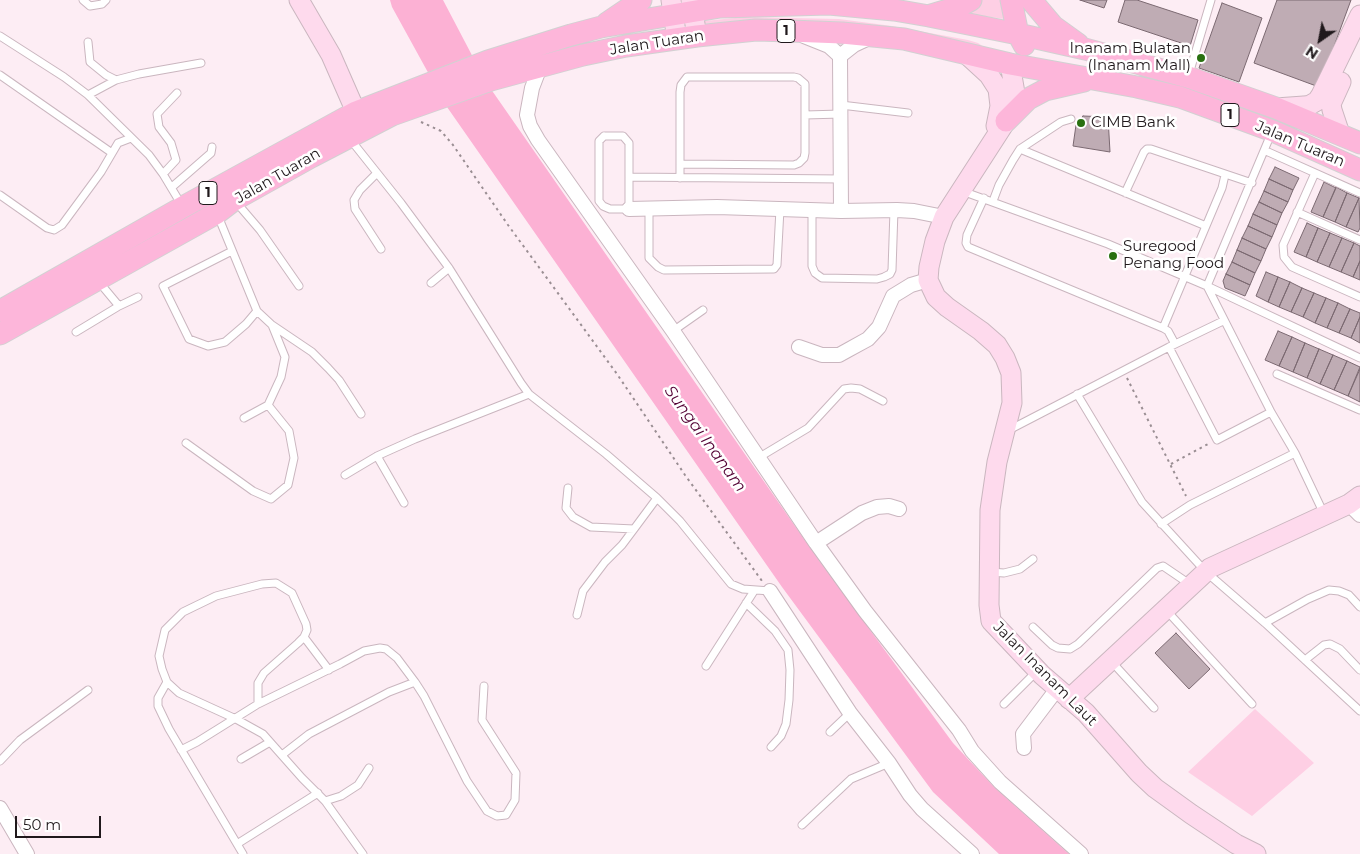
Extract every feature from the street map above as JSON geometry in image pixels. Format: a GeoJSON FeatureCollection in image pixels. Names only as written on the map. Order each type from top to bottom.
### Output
{"type":"FeatureCollection","features":[{"type":"Feature","properties":{"kind":"main road"},"geometry":{"type":"LineString","coordinates":[[601,27],[641,0]]}},
{"type":"Feature","properties":{"kind":"main road"},"geometry":{"type":"LineString","coordinates":[[928,16],[958,8],[971,0]]}},
{"type":"Feature","properties":{"kind":"main road"},"geometry":{"type":"LineString","coordinates":[[1011,0],[1018,34],[1025,46],[1036,57],[1044,62],[1094,79]]}},
{"type":"Feature","properties":{"kind":"main road"},"geometry":{"type":"LineString","coordinates":[[1031,0],[1053,26],[1085,49]]}},
{"type":"Feature","properties":{"kind":"main road","name":"Jalan Tuaran"},"geometry":{"type":"LineString","coordinates":[[0,311],[356,112],[426,94],[490,71],[571,35],[682,6],[720,7],[756,2],[829,4],[894,10],[1018,34],[1085,49],[1188,77],[1276,108],[1360,143]]}},
{"type":"Feature","properties":{"kind":"main road"},"geometry":{"type":"LineString","coordinates":[[928,16],[971,34],[994,48],[1010,64]]}},
{"type":"Feature","properties":{"kind":"main road","name":"Jalan Tuaran"},"geometry":{"type":"LineString","coordinates":[[490,71],[540,67],[626,46],[756,30],[904,39],[1010,64],[1180,97],[1272,131],[1360,170]]}},
{"type":"Feature","properties":{"kind":"main road"},"geometry":{"type":"LineString","coordinates":[[1006,121],[1028,99],[1045,90],[1094,79]]}},
{"type":"Feature","properties":{"kind":"main road","name":"Jalan Tuaran"},"geometry":{"type":"LineString","coordinates":[[0,334],[217,213],[234,200],[348,136],[392,115],[426,94]]}},
{"type":"Feature","properties":{"kind":"main road"},"geometry":{"type":"LineString","coordinates":[[43,286],[62,285],[84,273],[97,280]]}},
{"type":"Feature","properties":{"kind":"street"},"geometry":{"type":"LineString","coordinates":[[300,0],[330,56],[356,112]]}},
{"type":"Feature","properties":{"kind":"street"},"geometry":{"type":"LineString","coordinates":[[682,6],[687,37]]}},
{"type":"Feature","properties":{"kind":"street"},"geometry":{"type":"LineString","coordinates":[[1276,108],[1310,105],[1317,101],[1322,95],[1360,15]]}},
{"type":"Feature","properties":{"kind":"street"},"geometry":{"type":"LineString","coordinates":[[790,31],[829,46],[840,56],[841,211]]}},
{"type":"Feature","properties":{"kind":"street"},"geometry":{"type":"LineString","coordinates":[[840,56],[854,45],[875,36]]}},
{"type":"Feature","properties":{"kind":"street"},"geometry":{"type":"LineString","coordinates":[[1340,134],[1331,104],[1360,40]]}},
{"type":"Feature","properties":{"kind":"street"},"geometry":{"type":"LineString","coordinates":[[965,53],[989,75],[998,89],[1000,106],[993,141]]}},
{"type":"Feature","properties":{"kind":"street"},"geometry":{"type":"LineString","coordinates":[[799,347],[822,355],[839,355],[868,339],[879,327],[893,296],[910,285],[928,280],[931,254],[944,216],[1006,121],[1013,105],[1015,93],[1010,64]]}},
{"type":"Feature","properties":{"kind":"street"},"geometry":{"type":"LineString","coordinates":[[540,67],[532,88],[527,116],[530,126],[596,224],[673,331],[816,543],[865,611],[959,730],[972,750],[1000,782],[1081,854]]}},
{"type":"Feature","properties":{"kind":"street"},"geometry":{"type":"LineString","coordinates":[[629,209],[717,207],[841,211],[894,210],[944,216]]}},
{"type":"Feature","properties":{"kind":"street","name":"Jalan Inanam Laut"},"geometry":{"type":"LineString","coordinates":[[928,280],[936,296],[947,307],[997,345],[1011,373],[1012,403],[997,462],[990,510],[989,605],[991,621],[1038,670],[1086,713],[1139,773],[1155,788],[1236,844],[1256,854]]}},
{"type":"Feature","properties":{"kind":"street"},"geometry":{"type":"LineString","coordinates":[[1024,748],[1023,734],[1063,694],[1111,661],[1210,568],[1324,514],[1356,505]]}},
{"type":"Feature","properties":{"kind":"street"},"geometry":{"type":"LineString","coordinates":[[816,543],[862,513],[877,507],[889,506],[899,509]]}},
{"type":"Feature","properties":{"kind":"street"},"geometry":{"type":"LineString","coordinates":[[770,591],[850,713],[889,763],[910,794],[922,809],[972,854]]}},
{"type":"Feature","properties":{"kind":"street"},"geometry":{"type":"LineString","coordinates":[[0,808],[28,854]]}},
{"type":"Feature","properties":{"kind":"lane"},"geometry":{"type":"LineString","coordinates":[[83,0],[90,6],[102,4],[106,0]]}},
{"type":"Feature","properties":{"kind":"lane"},"geometry":{"type":"LineString","coordinates":[[1188,77],[1211,0]]}},
{"type":"Feature","properties":{"kind":"lane"},"geometry":{"type":"LineString","coordinates":[[0,36],[88,95],[149,156],[164,174],[183,207]]}},
{"type":"Feature","properties":{"kind":"lane"},"geometry":{"type":"LineString","coordinates":[[88,42],[90,62],[106,75],[116,80]]}},
{"type":"Feature","properties":{"kind":"lane"},"geometry":{"type":"LineString","coordinates":[[88,95],[116,80],[201,63]]}},
{"type":"Feature","properties":{"kind":"lane"},"geometry":{"type":"LineString","coordinates":[[0,76],[112,153]]}},
{"type":"Feature","properties":{"kind":"lane"},"geometry":{"type":"LineString","coordinates":[[680,164],[794,165],[802,161],[805,153],[805,84],[798,78],[687,78],[681,85],[680,92],[680,164],[680,178]]}},
{"type":"Feature","properties":{"kind":"lane"},"geometry":{"type":"LineString","coordinates":[[164,174],[176,160],[171,143],[159,127],[157,114],[177,92]]}},
{"type":"Feature","properties":{"kind":"lane"},"geometry":{"type":"LineString","coordinates":[[805,115],[841,110],[908,112]]}},
{"type":"Feature","properties":{"kind":"lane"},"geometry":{"type":"LineString","coordinates":[[993,201],[999,186],[1020,149],[1061,122],[1071,119]]}},
{"type":"Feature","properties":{"kind":"lane"},"geometry":{"type":"LineString","coordinates":[[1272,131],[1266,151],[1207,286],[1223,321],[1295,453],[1324,514]]}},
{"type":"Feature","properties":{"kind":"lane"},"geometry":{"type":"LineString","coordinates":[[348,136],[449,268],[521,383],[530,394],[606,454],[657,498],[680,521],[731,584],[754,591],[770,591]]}},
{"type":"Feature","properties":{"kind":"lane"},"geometry":{"type":"LineString","coordinates":[[602,136],[623,136],[630,145],[629,209],[610,209],[603,206],[600,201],[599,141],[602,136]]}},
{"type":"Feature","properties":{"kind":"lane"},"geometry":{"type":"LineString","coordinates":[[0,195],[47,228],[54,230],[62,225],[101,172],[118,143],[131,138]]}},
{"type":"Feature","properties":{"kind":"lane"},"geometry":{"type":"LineString","coordinates":[[172,187],[211,153],[212,147]]}},
{"type":"Feature","properties":{"kind":"lane"},"geometry":{"type":"LineString","coordinates":[[1020,149],[1206,226]]}},
{"type":"Feature","properties":{"kind":"lane"},"geometry":{"type":"LineString","coordinates":[[1125,193],[1147,149],[1252,183]]}},
{"type":"Feature","properties":{"kind":"lane"},"geometry":{"type":"LineString","coordinates":[[1266,151],[1360,193]]}},
{"type":"Feature","properties":{"kind":"lane"},"geometry":{"type":"LineString","coordinates":[[377,173],[360,190],[354,200],[355,209],[381,249]]}},
{"type":"Feature","properties":{"kind":"lane"},"geometry":{"type":"LineString","coordinates":[[1315,173],[1283,245],[1282,252],[1292,267],[1360,297]]}},
{"type":"Feature","properties":{"kind":"lane"},"geometry":{"type":"LineString","coordinates":[[1163,328],[1222,188],[1225,175]]}},
{"type":"Feature","properties":{"kind":"lane"},"geometry":{"type":"LineString","coordinates":[[629,177],[841,179]]}},
{"type":"Feature","properties":{"kind":"lane"},"geometry":{"type":"LineString","coordinates":[[960,190],[1108,244],[1207,286],[1360,358]]}},
{"type":"Feature","properties":{"kind":"lane"},"geometry":{"type":"LineString","coordinates":[[984,198],[967,235],[966,243],[968,247],[1168,331],[1172,345],[1216,440],[1271,412]]}},
{"type":"Feature","properties":{"kind":"lane"},"geometry":{"type":"LineString","coordinates":[[234,200],[260,230],[299,286]]}},
{"type":"Feature","properties":{"kind":"lane"},"geometry":{"type":"LineString","coordinates":[[649,208],[649,258],[664,270],[774,269],[777,265],[780,209]]}},
{"type":"Feature","properties":{"kind":"lane"},"geometry":{"type":"LineString","coordinates":[[812,210],[812,266],[816,273],[822,278],[877,279],[890,274],[892,270],[894,210]]}},
{"type":"Feature","properties":{"kind":"lane"},"geometry":{"type":"LineString","coordinates":[[1297,212],[1360,240]]}},
{"type":"Feature","properties":{"kind":"lane"},"geometry":{"type":"LineString","coordinates":[[217,213],[257,311],[312,352],[339,380],[361,414]]}},
{"type":"Feature","properties":{"kind":"lane"},"geometry":{"type":"LineString","coordinates":[[232,252],[163,286],[189,339],[208,346],[226,342],[257,311]]}},
{"type":"Feature","properties":{"kind":"lane"},"geometry":{"type":"LineString","coordinates":[[431,283],[449,268]]}},
{"type":"Feature","properties":{"kind":"lane"},"geometry":{"type":"LineString","coordinates":[[97,280],[119,306]]}},
{"type":"Feature","properties":{"kind":"lane"},"geometry":{"type":"LineString","coordinates":[[76,332],[119,306],[138,297]]}},
{"type":"Feature","properties":{"kind":"lane"},"geometry":{"type":"LineString","coordinates":[[673,331],[703,310]]}},
{"type":"Feature","properties":{"kind":"lane"},"geometry":{"type":"LineString","coordinates":[[1005,432],[1172,345],[1223,321]]}},
{"type":"Feature","properties":{"kind":"lane"},"geometry":{"type":"LineString","coordinates":[[244,418],[268,405],[281,377],[284,357],[272,324]]}},
{"type":"Feature","properties":{"kind":"lane"},"geometry":{"type":"LineString","coordinates":[[1278,374],[1360,410]]}},
{"type":"Feature","properties":{"kind":"lane"},"geometry":{"type":"LineString","coordinates":[[758,458],[808,428],[844,389],[860,389],[884,402]]}},
{"type":"Feature","properties":{"kind":"lane"},"geometry":{"type":"LineString","coordinates":[[345,475],[377,456],[415,439],[530,394]]}},
{"type":"Feature","properties":{"kind":"lane"},"geometry":{"type":"LineString","coordinates":[[1077,394],[1142,502],[1161,524],[1206,572],[1266,623],[1360,711]]}},
{"type":"Feature","properties":{"kind":"lane"},"geometry":{"type":"LineString","coordinates":[[186,443],[254,491],[271,499],[288,485],[294,458],[289,432],[268,405]]}},
{"type":"Feature","properties":{"kind":"lane"},"geometry":{"type":"LineString","coordinates":[[1161,524],[1190,505],[1295,453]]}},
{"type":"Feature","properties":{"kind":"lane"},"geometry":{"type":"LineString","coordinates":[[377,456],[404,503]]}},
{"type":"Feature","properties":{"kind":"lane"},"geometry":{"type":"LineString","coordinates":[[568,488],[566,508],[573,517],[591,527],[634,530]]}},
{"type":"Feature","properties":{"kind":"lane"},"geometry":{"type":"LineString","coordinates":[[577,614],[583,591],[605,562],[634,530],[657,498]]}},
{"type":"Feature","properties":{"kind":"lane"},"geometry":{"type":"LineString","coordinates":[[990,572],[1004,573],[1020,569],[1033,559]]}},
{"type":"Feature","properties":{"kind":"lane"},"geometry":{"type":"LineString","coordinates":[[1033,627],[1052,645],[1058,648],[1070,649],[1078,644],[1157,568],[1163,566],[1191,586]]}},
{"type":"Feature","properties":{"kind":"lane"},"geometry":{"type":"LineString","coordinates":[[258,704],[258,683],[264,673],[304,636],[307,630],[292,593],[276,583],[262,584],[216,596],[183,612],[165,630],[159,656],[167,682],[179,693],[236,718],[263,734],[325,801],[364,854]]}},
{"type":"Feature","properties":{"kind":"lane"},"geometry":{"type":"LineString","coordinates":[[1266,623],[1308,599],[1329,590],[1344,593],[1360,607]]}},
{"type":"Feature","properties":{"kind":"lane"},"geometry":{"type":"LineString","coordinates":[[706,666],[754,591]]}},
{"type":"Feature","properties":{"kind":"lane"},"geometry":{"type":"LineString","coordinates":[[746,603],[775,631],[788,650],[790,670],[786,724],[782,736],[771,747]]}},
{"type":"Feature","properties":{"kind":"lane"},"geometry":{"type":"LineString","coordinates":[[1166,608],[1252,704]]}},
{"type":"Feature","properties":{"kind":"lane"},"geometry":{"type":"LineString","coordinates":[[304,636],[328,670]]}},
{"type":"Feature","properties":{"kind":"lane"},"geometry":{"type":"LineString","coordinates":[[1304,660],[1324,645],[1330,644],[1340,649],[1360,670]]}},
{"type":"Feature","properties":{"kind":"lane"},"geometry":{"type":"LineString","coordinates":[[182,750],[258,704],[364,651],[380,648],[386,649],[397,658],[424,696],[468,781],[487,811],[497,816],[506,815],[515,800],[516,773],[482,720],[484,686]]}},
{"type":"Feature","properties":{"kind":"lane"},"geometry":{"type":"LineString","coordinates":[[1111,661],[1154,708]]}},
{"type":"Feature","properties":{"kind":"lane"},"geometry":{"type":"LineString","coordinates":[[1004,704],[1038,670]]}},
{"type":"Feature","properties":{"kind":"lane"},"geometry":{"type":"LineString","coordinates":[[167,682],[158,698],[158,706],[168,730],[182,750],[243,854]]}},
{"type":"Feature","properties":{"kind":"lane"},"geometry":{"type":"LineString","coordinates":[[282,755],[309,734],[389,692],[415,682]]}},
{"type":"Feature","properties":{"kind":"lane"},"geometry":{"type":"LineString","coordinates":[[0,761],[20,740],[88,690]]}},
{"type":"Feature","properties":{"kind":"lane"},"geometry":{"type":"LineString","coordinates":[[830,732],[850,713]]}},
{"type":"Feature","properties":{"kind":"lane"},"geometry":{"type":"LineString","coordinates":[[241,759],[270,742]]}},
{"type":"Feature","properties":{"kind":"lane"},"geometry":{"type":"LineString","coordinates":[[802,825],[852,779],[889,763]]}},
{"type":"Feature","properties":{"kind":"lane"},"geometry":{"type":"LineString","coordinates":[[325,801],[341,796],[358,785],[368,768]]}},
{"type":"Feature","properties":{"kind":"lane"},"geometry":{"type":"LineString","coordinates":[[237,844],[318,794]]}},
{"type":"Feature","properties":{"kind":"path"},"geometry":{"type":"LineString","coordinates":[[416,121],[441,131],[453,145],[514,233],[617,374],[685,475],[770,591]]}},
{"type":"Feature","properties":{"kind":"path"},"geometry":{"type":"LineString","coordinates":[[1124,371],[1190,505]]}},
{"type":"Feature","properties":{"kind":"path"},"geometry":{"type":"LineString","coordinates":[[1170,464],[1216,440]]}},
{"type":"Feature","properties":{"kind":"shaded area"},"geometry":{"type":"Polygon","coordinates":[[[982,0],[1002,0],[1004,19],[964,13],[982,0]]]}},
{"type":"Feature","properties":{"kind":"shaded area"},"geometry":{"type":"Polygon","coordinates":[[[744,17],[839,19],[892,26],[968,40],[984,47],[743,21],[704,24],[704,21],[744,17]]]}},
{"type":"Feature","properties":{"kind":"shaded area"},"geometry":{"type":"Polygon","coordinates":[[[1255,709],[1314,763],[1252,816],[1188,772],[1255,709]]]}},
{"type":"Feature","properties":{"kind":"water","name":"Sungai Inanam"},"geometry":{"type":"Polygon","coordinates":[[[390,0],[443,0],[486,82],[820,562],[953,743],[995,788],[1069,854],[999,854],[933,792],[782,587],[447,107],[392,7],[390,0]]]}},
{"type":"Feature","properties":{"kind":"building"},"geometry":{"type":"Polygon","coordinates":[[[1080,0],[1107,0],[1104,8],[1080,0]]]}},
{"type":"Feature","properties":{"kind":"building"},"geometry":{"type":"Polygon","coordinates":[[[1125,0],[1137,0],[1198,20],[1190,46],[1118,22],[1125,0]]]}},
{"type":"Feature","properties":{"kind":"building"},"geometry":{"type":"Polygon","coordinates":[[[1277,0],[1351,0],[1319,87],[1254,63],[1277,0]]]}},
{"type":"Feature","properties":{"kind":"building"},"geometry":{"type":"Polygon","coordinates":[[[1222,3],[1262,18],[1239,82],[1199,68],[1222,3]]]}},
{"type":"Feature","properties":{"kind":"building"},"geometry":{"type":"Polygon","coordinates":[[[1083,116],[1108,117],[1110,152],[1073,146],[1076,125],[1083,116]]]}},
{"type":"Feature","properties":{"kind":"building"},"geometry":{"type":"Polygon","coordinates":[[[1275,167],[1299,178],[1293,190],[1269,179],[1275,167]]]}},
{"type":"Feature","properties":{"kind":"building"},"geometry":{"type":"Polygon","coordinates":[[[1269,179],[1293,190],[1288,202],[1264,191],[1269,179]]]}},
{"type":"Feature","properties":{"kind":"building"},"geometry":{"type":"Polygon","coordinates":[[[1324,182],[1336,188],[1323,217],[1311,212],[1324,182]]]}},
{"type":"Feature","properties":{"kind":"building"},"geometry":{"type":"Polygon","coordinates":[[[1336,187],[1347,193],[1335,222],[1323,217],[1336,187]]]}},
{"type":"Feature","properties":{"kind":"building"},"geometry":{"type":"Polygon","coordinates":[[[1264,191],[1288,202],[1282,213],[1259,202],[1264,191]]]}},
{"type":"Feature","properties":{"kind":"building"},"geometry":{"type":"Polygon","coordinates":[[[1347,193],[1359,198],[1346,227],[1335,222],[1347,193]]]}},
{"type":"Feature","properties":{"kind":"building"},"geometry":{"type":"Polygon","coordinates":[[[1359,198],[1360,228],[1358,232],[1346,227],[1359,198]]]}},
{"type":"Feature","properties":{"kind":"building"},"geometry":{"type":"Polygon","coordinates":[[[1259,202],[1282,213],[1277,225],[1253,214],[1259,202]]]}},
{"type":"Feature","properties":{"kind":"building"},"geometry":{"type":"Polygon","coordinates":[[[1253,214],[1277,225],[1272,237],[1248,226],[1253,214]]]}},
{"type":"Feature","properties":{"kind":"building"},"geometry":{"type":"Polygon","coordinates":[[[1307,223],[1318,228],[1306,257],[1294,252],[1307,223]]]}},
{"type":"Feature","properties":{"kind":"building"},"geometry":{"type":"Polygon","coordinates":[[[1248,226],[1272,237],[1266,249],[1242,238],[1248,226]]]}},
{"type":"Feature","properties":{"kind":"building"},"geometry":{"type":"Polygon","coordinates":[[[1318,228],[1330,233],[1317,262],[1306,257],[1318,228]]]}},
{"type":"Feature","properties":{"kind":"building"},"geometry":{"type":"Polygon","coordinates":[[[1330,233],[1342,238],[1329,267],[1317,262],[1330,233]]]}},
{"type":"Feature","properties":{"kind":"building"},"geometry":{"type":"Polygon","coordinates":[[[1242,238],[1266,249],[1261,261],[1237,250],[1242,238]]]}},
{"type":"Feature","properties":{"kind":"building"},"geometry":{"type":"Polygon","coordinates":[[[1342,238],[1354,243],[1341,272],[1329,267],[1342,238]]]}},
{"type":"Feature","properties":{"kind":"building"},"geometry":{"type":"Polygon","coordinates":[[[1354,243],[1360,246],[1360,261],[1353,277],[1341,272],[1354,243]]]}},
{"type":"Feature","properties":{"kind":"building"},"geometry":{"type":"Polygon","coordinates":[[[1237,250],[1261,261],[1255,273],[1232,262],[1237,250]]]}},
{"type":"Feature","properties":{"kind":"building"},"geometry":{"type":"Polygon","coordinates":[[[1360,261],[1360,280],[1353,277],[1360,261]]]}},
{"type":"Feature","properties":{"kind":"building"},"geometry":{"type":"Polygon","coordinates":[[[1232,262],[1255,273],[1250,285],[1226,274],[1232,262]]]}},
{"type":"Feature","properties":{"kind":"building"},"geometry":{"type":"Polygon","coordinates":[[[1266,272],[1278,277],[1268,302],[1256,296],[1266,272]]]}},
{"type":"Feature","properties":{"kind":"building"},"geometry":{"type":"Polygon","coordinates":[[[1226,274],[1250,285],[1245,296],[1225,288],[1223,281],[1226,274]]]}},
{"type":"Feature","properties":{"kind":"building"},"geometry":{"type":"Polygon","coordinates":[[[1278,277],[1290,282],[1279,307],[1268,302],[1278,277]]]}},
{"type":"Feature","properties":{"kind":"building"},"geometry":{"type":"Polygon","coordinates":[[[1290,282],[1302,288],[1291,312],[1279,307],[1290,282]]]}},
{"type":"Feature","properties":{"kind":"building"},"geometry":{"type":"Polygon","coordinates":[[[1302,288],[1314,293],[1303,317],[1291,312],[1302,288]]]}},
{"type":"Feature","properties":{"kind":"building"},"geometry":{"type":"Polygon","coordinates":[[[1314,293],[1326,298],[1315,323],[1303,317],[1314,293]]]}},
{"type":"Feature","properties":{"kind":"building"},"geometry":{"type":"Polygon","coordinates":[[[1326,298],[1338,303],[1327,328],[1315,323],[1326,298]]]}},
{"type":"Feature","properties":{"kind":"building"},"geometry":{"type":"Polygon","coordinates":[[[1338,303],[1350,309],[1339,333],[1327,328],[1338,303]]]}},
{"type":"Feature","properties":{"kind":"building"},"geometry":{"type":"Polygon","coordinates":[[[1350,309],[1360,313],[1351,338],[1339,333],[1350,309]]]}},
{"type":"Feature","properties":{"kind":"building"},"geometry":{"type":"Polygon","coordinates":[[[1360,317],[1360,343],[1351,338],[1360,317]]]}},
{"type":"Feature","properties":{"kind":"building"},"geometry":{"type":"Polygon","coordinates":[[[1278,331],[1292,337],[1279,366],[1265,360],[1278,331]]]}},
{"type":"Feature","properties":{"kind":"building"},"geometry":{"type":"Polygon","coordinates":[[[1292,337],[1305,343],[1293,372],[1279,366],[1292,337]]]}},
{"type":"Feature","properties":{"kind":"building"},"geometry":{"type":"Polygon","coordinates":[[[1305,343],[1319,349],[1307,378],[1293,372],[1305,343]]]}},
{"type":"Feature","properties":{"kind":"building"},"geometry":{"type":"Polygon","coordinates":[[[1319,349],[1333,355],[1320,384],[1307,378],[1319,349]]]}},
{"type":"Feature","properties":{"kind":"building"},"geometry":{"type":"Polygon","coordinates":[[[1333,355],[1347,361],[1334,390],[1320,384],[1333,355]]]}},
{"type":"Feature","properties":{"kind":"building"},"geometry":{"type":"Polygon","coordinates":[[[1347,361],[1360,367],[1348,396],[1334,390],[1347,361]]]}},
{"type":"Feature","properties":{"kind":"building"},"geometry":{"type":"Polygon","coordinates":[[[1360,369],[1360,402],[1348,396],[1360,369]]]}},
{"type":"Feature","properties":{"kind":"building"},"geometry":{"type":"Polygon","coordinates":[[[1176,633],[1210,669],[1189,689],[1155,653],[1176,633]]]}},
{"type":"Feature","properties":{"kind":"place","name":"Inanam Bulatan (Inanam Mall)"},"geometry":{"type":"Point","coordinates":[1201,58]}},
{"type":"Feature","properties":{"kind":"place","name":"CIMB Bank"},"geometry":{"type":"Point","coordinates":[1081,123]}},
{"type":"Feature","properties":{"kind":"place","name":"Suregood Penang Food"},"geometry":{"type":"Point","coordinates":[1113,256]}}]}
